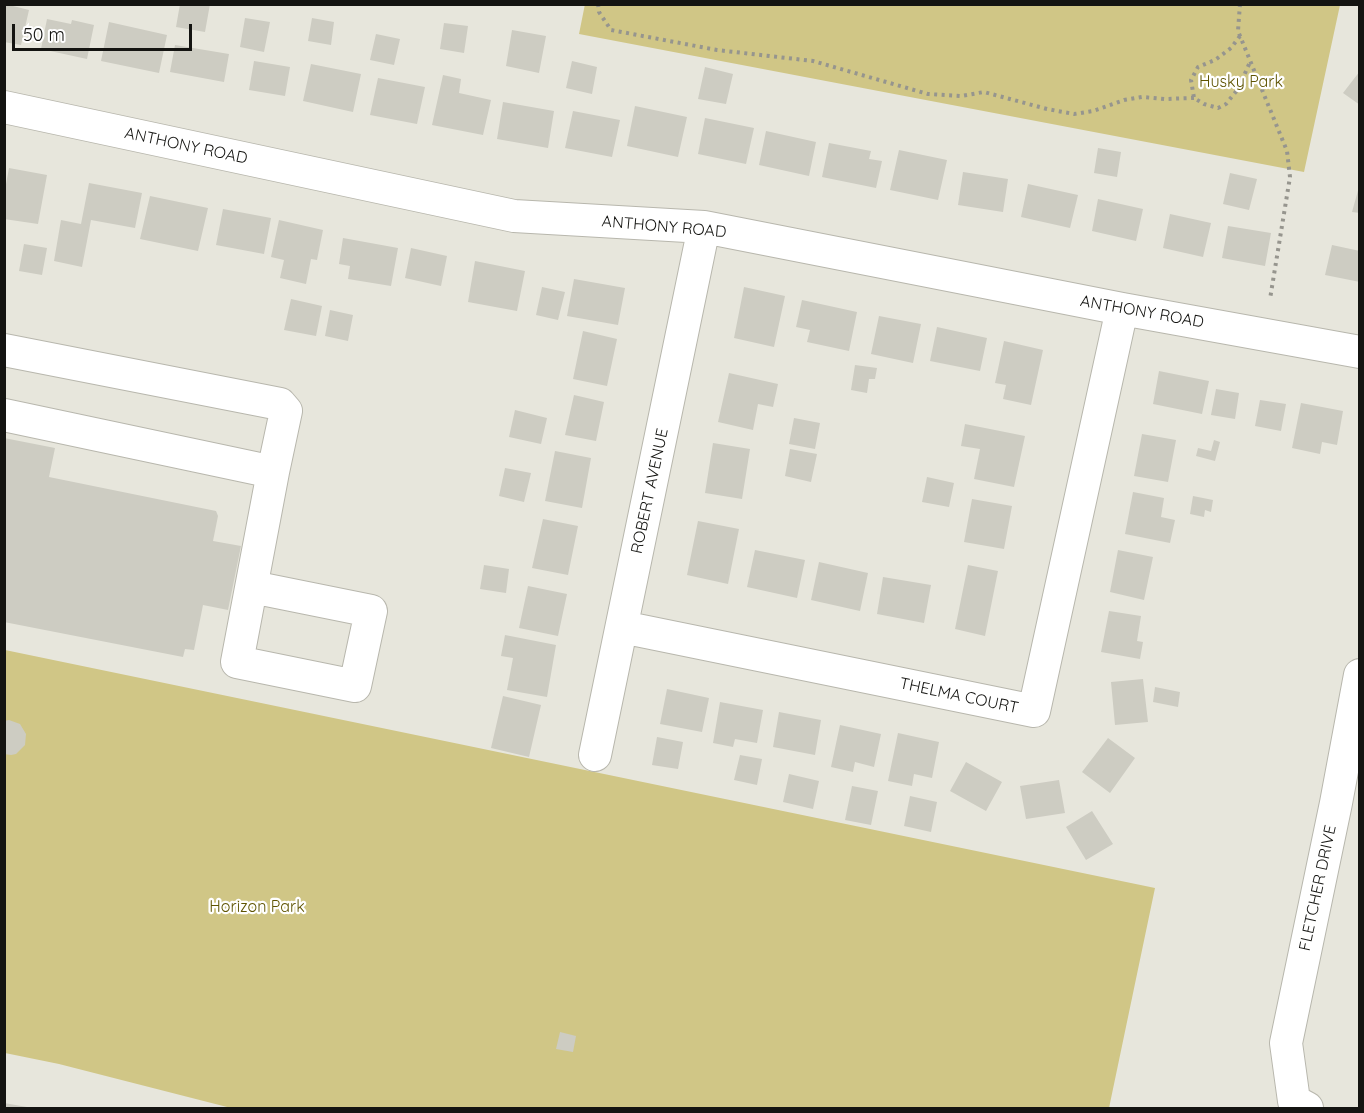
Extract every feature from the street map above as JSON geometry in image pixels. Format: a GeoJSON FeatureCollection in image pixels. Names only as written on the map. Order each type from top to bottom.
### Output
{"type":"FeatureCollection","features":[{"type":"Feature","properties":{"kind":"street","name":"ANTHONY ROAD"},"geometry":{"type":"LineString","coordinates":[[4,107],[514,216],[704,227],[1122,309],[1359,352]]}},
{"type":"Feature","properties":{"kind":"street","name":"ROBERT AVENUE"},"geometry":{"type":"LineString","coordinates":[[595,755],[704,227]]}},
{"type":"Feature","properties":{"kind":"street","name":"THELMA COURT"},"geometry":{"type":"LineString","coordinates":[[622,627],[1034,711],[1122,309]]}},
{"type":"Feature","properties":{"kind":"street"},"geometry":{"type":"LineString","coordinates":[[4,350],[280,404],[286,411],[237,662],[355,686],[371,612],[252,587]]}},
{"type":"Feature","properties":{"kind":"street"},"geometry":{"type":"LineString","coordinates":[[4,415],[273,472]]}},
{"type":"Feature","properties":{"kind":"street","name":"FLETCHER DRIVE"},"geometry":{"type":"LineString","coordinates":[[1300,1105],[1286,1043],[1348,805],[1359,675]]}},
{"type":"Feature","properties":{"kind":"path"},"geometry":{"type":"LineString","coordinates":[[598,4],[599,12],[611,30],[717,50],[813,61],[928,94],[961,96],[984,92],[1074,114],[1142,97],[1194,98],[1218,108],[1226,104],[1238,89],[1250,61]]}},
{"type":"Feature","properties":{"kind":"path"},"geometry":{"type":"LineString","coordinates":[[1240,4],[1238,32],[1287,150],[1290,177],[1270,299]]}},
{"type":"Feature","properties":{"kind":"path"},"geometry":{"type":"LineString","coordinates":[[1194,98],[1191,80],[1198,67],[1215,60],[1231,48],[1240,36]]}},
{"type":"Feature","properties":{"kind":"green space","name":"Husky Park"},"geometry":{"type":"Polygon","coordinates":[[[585,4],[1340,5],[1304,172],[579,34],[585,4]]]}},
{"type":"Feature","properties":{"kind":"green space","name":"Horizon Park"},"geometry":{"type":"Polygon","coordinates":[[[5,650],[1155,888],[1109,1108],[231,1108],[59,1064],[5,1053],[5,650]]]}},
{"type":"Feature","properties":{"kind":"building"},"geometry":{"type":"Polygon","coordinates":[[[5,4],[29,10],[21,45],[4,42],[5,4]]]}},
{"type":"Feature","properties":{"kind":"building"},"geometry":{"type":"Polygon","coordinates":[[[180,4],[210,4],[205,32],[176,27],[180,4]]]}},
{"type":"Feature","properties":{"kind":"building"},"geometry":{"type":"Polygon","coordinates":[[[245,18],[270,22],[264,52],[240,47],[245,18]]]}},
{"type":"Feature","properties":{"kind":"building"},"geometry":{"type":"Polygon","coordinates":[[[312,18],[334,22],[331,45],[308,41],[312,18]]]}},
{"type":"Feature","properties":{"kind":"building"},"geometry":{"type":"Polygon","coordinates":[[[47,19],[71,24],[72,20],[94,25],[87,59],[41,49],[47,19]]]}},
{"type":"Feature","properties":{"kind":"building"},"geometry":{"type":"Polygon","coordinates":[[[109,22],[167,35],[159,73],[101,61],[109,22]]]}},
{"type":"Feature","properties":{"kind":"building"},"geometry":{"type":"Polygon","coordinates":[[[444,23],[468,26],[464,53],[440,49],[444,23]]]}},
{"type":"Feature","properties":{"kind":"building"},"geometry":{"type":"Polygon","coordinates":[[[512,30],[546,36],[539,73],[506,66],[512,30]]]}},
{"type":"Feature","properties":{"kind":"building"},"geometry":{"type":"Polygon","coordinates":[[[376,34],[400,39],[394,65],[370,60],[376,34]]]}},
{"type":"Feature","properties":{"kind":"building"},"geometry":{"type":"Polygon","coordinates":[[[175,45],[229,54],[224,82],[170,72],[175,45]]]}},
{"type":"Feature","properties":{"kind":"building"},"geometry":{"type":"Polygon","coordinates":[[[254,61],[290,67],[285,96],[249,90],[254,61]]]}},
{"type":"Feature","properties":{"kind":"building"},"geometry":{"type":"Polygon","coordinates":[[[572,61],[597,67],[592,94],[566,88],[572,61]]]}},
{"type":"Feature","properties":{"kind":"building"},"geometry":{"type":"Polygon","coordinates":[[[311,64],[361,74],[353,112],[303,101],[311,64]]]}},
{"type":"Feature","properties":{"kind":"building"},"geometry":{"type":"Polygon","coordinates":[[[705,67],[733,74],[726,104],[698,99],[705,67]]]}},
{"type":"Feature","properties":{"kind":"building"},"geometry":{"type":"Polygon","coordinates":[[[1360,71],[1360,105],[1343,93],[1360,71]]]}},
{"type":"Feature","properties":{"kind":"building"},"geometry":{"type":"Polygon","coordinates":[[[443,75],[461,79],[459,93],[491,100],[483,135],[432,125],[443,75]]]}},
{"type":"Feature","properties":{"kind":"building"},"geometry":{"type":"Polygon","coordinates":[[[378,78],[425,87],[417,124],[370,115],[378,78]]]}},
{"type":"Feature","properties":{"kind":"building"},"geometry":{"type":"Polygon","coordinates":[[[503,102],[554,111],[548,148],[497,139],[503,102]]]}},
{"type":"Feature","properties":{"kind":"building"},"geometry":{"type":"Polygon","coordinates":[[[635,106],[687,117],[678,157],[627,146],[635,106]]]}},
{"type":"Feature","properties":{"kind":"building"},"geometry":{"type":"Polygon","coordinates":[[[573,111],[620,120],[612,157],[565,148],[573,111]]]}},
{"type":"Feature","properties":{"kind":"building"},"geometry":{"type":"Polygon","coordinates":[[[705,118],[754,128],[746,164],[698,154],[705,118]]]}},
{"type":"Feature","properties":{"kind":"building"},"geometry":{"type":"Polygon","coordinates":[[[766,131],[816,142],[809,176],[759,165],[766,131]]]}},
{"type":"Feature","properties":{"kind":"building"},"geometry":{"type":"Polygon","coordinates":[[[829,143],[871,151],[869,159],[882,161],[876,188],[822,177],[829,143]]]}},
{"type":"Feature","properties":{"kind":"building"},"geometry":{"type":"Polygon","coordinates":[[[1098,148],[1121,152],[1117,177],[1094,173],[1098,148]]]}},
{"type":"Feature","properties":{"kind":"building"},"geometry":{"type":"Polygon","coordinates":[[[899,150],[947,160],[938,200],[890,190],[899,150]]]}},
{"type":"Feature","properties":{"kind":"building"},"geometry":{"type":"Polygon","coordinates":[[[9,168],[47,175],[38,224],[4,219],[4,195],[9,168]]]}},
{"type":"Feature","properties":{"kind":"building"},"geometry":{"type":"Polygon","coordinates":[[[963,172],[1008,179],[1003,212],[958,205],[963,172]]]}},
{"type":"Feature","properties":{"kind":"building"},"geometry":{"type":"Polygon","coordinates":[[[1230,173],[1257,179],[1249,210],[1223,204],[1230,173]]]}},
{"type":"Feature","properties":{"kind":"building"},"geometry":{"type":"Polygon","coordinates":[[[89,183],[142,193],[135,228],[91,220],[82,267],[54,261],[61,220],[81,224],[89,183]]]}},
{"type":"Feature","properties":{"kind":"building"},"geometry":{"type":"Polygon","coordinates":[[[1028,184],[1078,195],[1070,228],[1021,217],[1028,184]]]}},
{"type":"Feature","properties":{"kind":"building"},"geometry":{"type":"Polygon","coordinates":[[[1360,187],[1360,213],[1352,212],[1360,187]]]}},
{"type":"Feature","properties":{"kind":"building"},"geometry":{"type":"Polygon","coordinates":[[[150,196],[208,208],[198,251],[140,239],[150,196]]]}},
{"type":"Feature","properties":{"kind":"building"},"geometry":{"type":"Polygon","coordinates":[[[1098,199],[1143,209],[1136,241],[1092,231],[1098,199]]]}},
{"type":"Feature","properties":{"kind":"building"},"geometry":{"type":"Polygon","coordinates":[[[223,209],[271,218],[264,254],[216,245],[223,209]]]}},
{"type":"Feature","properties":{"kind":"building"},"geometry":{"type":"Polygon","coordinates":[[[1170,214],[1211,223],[1203,257],[1163,248],[1170,214]]]}},
{"type":"Feature","properties":{"kind":"building"},"geometry":{"type":"Polygon","coordinates":[[[279,220],[323,230],[317,260],[311,259],[306,284],[280,278],[284,260],[271,257],[279,220]]]}},
{"type":"Feature","properties":{"kind":"building"},"geometry":{"type":"Polygon","coordinates":[[[1228,226],[1271,233],[1265,266],[1222,258],[1228,226]]]}},
{"type":"Feature","properties":{"kind":"building"},"geometry":{"type":"Polygon","coordinates":[[[343,238],[398,248],[391,286],[348,279],[350,266],[339,264],[343,238]]]}},
{"type":"Feature","properties":{"kind":"building"},"geometry":{"type":"Polygon","coordinates":[[[24,244],[47,248],[42,275],[19,271],[24,244]]]}},
{"type":"Feature","properties":{"kind":"building"},"geometry":{"type":"Polygon","coordinates":[[[1332,245],[1360,251],[1360,282],[1325,275],[1332,245]]]}},
{"type":"Feature","properties":{"kind":"building"},"geometry":{"type":"Polygon","coordinates":[[[411,248],[447,256],[441,286],[405,278],[411,248]]]}},
{"type":"Feature","properties":{"kind":"building"},"geometry":{"type":"Polygon","coordinates":[[[475,261],[525,271],[517,311],[468,302],[475,261]]]}},
{"type":"Feature","properties":{"kind":"building"},"geometry":{"type":"Polygon","coordinates":[[[574,279],[625,288],[618,325],[567,316],[574,279]]]}},
{"type":"Feature","properties":{"kind":"building"},"geometry":{"type":"Polygon","coordinates":[[[542,287],[565,292],[558,320],[536,315],[542,287]]]}},
{"type":"Feature","properties":{"kind":"building"},"geometry":{"type":"Polygon","coordinates":[[[744,287],[785,296],[774,347],[734,338],[744,287]]]}},
{"type":"Feature","properties":{"kind":"building"},"geometry":{"type":"Polygon","coordinates":[[[291,299],[322,306],[316,336],[284,330],[291,299]]]}},
{"type":"Feature","properties":{"kind":"building"},"geometry":{"type":"Polygon","coordinates":[[[802,300],[857,312],[849,351],[807,342],[810,330],[796,327],[802,300]]]}},
{"type":"Feature","properties":{"kind":"building"},"geometry":{"type":"Polygon","coordinates":[[[330,310],[353,315],[348,341],[325,336],[330,310]]]}},
{"type":"Feature","properties":{"kind":"building"},"geometry":{"type":"Polygon","coordinates":[[[879,316],[921,324],[913,363],[871,354],[879,316]]]}},
{"type":"Feature","properties":{"kind":"building"},"geometry":{"type":"Polygon","coordinates":[[[937,327],[987,338],[980,371],[930,361],[937,327]]]}},
{"type":"Feature","properties":{"kind":"building"},"geometry":{"type":"Polygon","coordinates":[[[583,331],[617,339],[607,386],[573,379],[583,331]]]}},
{"type":"Feature","properties":{"kind":"building"},"geometry":{"type":"Polygon","coordinates":[[[1004,341],[1043,350],[1031,405],[1003,399],[1006,385],[995,383],[1004,341]]]}},
{"type":"Feature","properties":{"kind":"building"},"geometry":{"type":"Polygon","coordinates":[[[855,365],[877,368],[875,379],[869,379],[867,393],[851,390],[855,365]]]}},
{"type":"Feature","properties":{"kind":"building"},"geometry":{"type":"Polygon","coordinates":[[[1159,371],[1209,381],[1202,414],[1153,404],[1159,371]]]}},
{"type":"Feature","properties":{"kind":"building"},"geometry":{"type":"Polygon","coordinates":[[[729,373],[778,384],[773,407],[758,404],[753,430],[718,422],[729,373]]]}},
{"type":"Feature","properties":{"kind":"building"},"geometry":{"type":"Polygon","coordinates":[[[1216,389],[1239,393],[1235,419],[1211,415],[1216,389]]]}},
{"type":"Feature","properties":{"kind":"building"},"geometry":{"type":"Polygon","coordinates":[[[574,395],[604,402],[596,441],[565,435],[574,395]]]}},
{"type":"Feature","properties":{"kind":"building"},"geometry":{"type":"Polygon","coordinates":[[[1260,400],[1286,404],[1281,431],[1255,426],[1260,400]]]}},
{"type":"Feature","properties":{"kind":"building"},"geometry":{"type":"Polygon","coordinates":[[[1301,403],[1343,411],[1337,445],[1322,442],[1320,454],[1292,448],[1301,403]]]}},
{"type":"Feature","properties":{"kind":"building"},"geometry":{"type":"Polygon","coordinates":[[[515,410],[547,418],[541,444],[509,437],[515,410]]]}},
{"type":"Feature","properties":{"kind":"building"},"geometry":{"type":"Polygon","coordinates":[[[794,418],[820,423],[815,449],[789,444],[794,418]]]}},
{"type":"Feature","properties":{"kind":"building"},"geometry":{"type":"Polygon","coordinates":[[[965,424],[1025,436],[1014,487],[974,479],[980,449],[961,446],[965,424]]]}},
{"type":"Feature","properties":{"kind":"building"},"geometry":{"type":"Polygon","coordinates":[[[1142,434],[1176,440],[1168,482],[1134,476],[1142,434]]]}},
{"type":"Feature","properties":{"kind":"building"},"geometry":{"type":"Polygon","coordinates":[[[4,438],[55,448],[49,477],[216,511],[218,516],[213,541],[241,546],[228,610],[203,605],[194,650],[185,649],[183,657],[4,622],[4,438]]]}},
{"type":"Feature","properties":{"kind":"building"},"geometry":{"type":"Polygon","coordinates":[[[1214,440],[1220,442],[1215,461],[1196,456],[1198,448],[1211,451],[1214,440]]]}},
{"type":"Feature","properties":{"kind":"building"},"geometry":{"type":"Polygon","coordinates":[[[713,443],[750,449],[742,499],[705,493],[713,443]]]}},
{"type":"Feature","properties":{"kind":"building"},"geometry":{"type":"Polygon","coordinates":[[[790,449],[817,454],[811,482],[785,476],[790,449]]]}},
{"type":"Feature","properties":{"kind":"building"},"geometry":{"type":"Polygon","coordinates":[[[555,451],[591,458],[582,508],[545,501],[555,451]]]}},
{"type":"Feature","properties":{"kind":"building"},"geometry":{"type":"Polygon","coordinates":[[[505,468],[531,473],[524,502],[499,496],[505,468]]]}},
{"type":"Feature","properties":{"kind":"building"},"geometry":{"type":"Polygon","coordinates":[[[927,477],[954,483],[949,507],[922,502],[927,477]]]}},
{"type":"Feature","properties":{"kind":"building"},"geometry":{"type":"Polygon","coordinates":[[[1133,492],[1164,498],[1161,517],[1175,520],[1170,543],[1125,534],[1133,492]]]}},
{"type":"Feature","properties":{"kind":"building"},"geometry":{"type":"Polygon","coordinates":[[[1193,496],[1213,500],[1211,512],[1205,510],[1204,517],[1190,514],[1193,496]]]}},
{"type":"Feature","properties":{"kind":"building"},"geometry":{"type":"Polygon","coordinates":[[[972,499],[1012,506],[1004,549],[964,542],[972,499]]]}},
{"type":"Feature","properties":{"kind":"building"},"geometry":{"type":"Polygon","coordinates":[[[543,519],[578,526],[568,575],[532,568],[543,519]]]}},
{"type":"Feature","properties":{"kind":"building"},"geometry":{"type":"Polygon","coordinates":[[[698,521],[739,529],[728,584],[687,575],[698,521]]]}},
{"type":"Feature","properties":{"kind":"building"},"geometry":{"type":"Polygon","coordinates":[[[755,550],[805,560],[797,598],[747,587],[755,550]]]}},
{"type":"Feature","properties":{"kind":"building"},"geometry":{"type":"Polygon","coordinates":[[[1118,550],[1153,557],[1144,600],[1110,592],[1118,550]]]}},
{"type":"Feature","properties":{"kind":"building"},"geometry":{"type":"Polygon","coordinates":[[[819,562],[868,573],[860,611],[811,600],[819,562]]]}},
{"type":"Feature","properties":{"kind":"building"},"geometry":{"type":"Polygon","coordinates":[[[484,565],[509,569],[506,593],[480,589],[484,565]]]}},
{"type":"Feature","properties":{"kind":"building"},"geometry":{"type":"Polygon","coordinates":[[[968,565],[998,571],[985,636],[955,629],[968,565]]]}},
{"type":"Feature","properties":{"kind":"building"},"geometry":{"type":"Polygon","coordinates":[[[883,577],[931,585],[924,623],[877,614],[883,577]]]}},
{"type":"Feature","properties":{"kind":"building"},"geometry":{"type":"Polygon","coordinates":[[[528,586],[567,594],[558,636],[519,628],[528,586]]]}},
{"type":"Feature","properties":{"kind":"building"},"geometry":{"type":"Polygon","coordinates":[[[1109,611],[1141,616],[1137,641],[1143,642],[1140,659],[1101,652],[1109,611]]]}},
{"type":"Feature","properties":{"kind":"building"},"geometry":{"type":"Polygon","coordinates":[[[505,635],[556,645],[547,697],[507,690],[513,658],[501,656],[505,635]]]}},
{"type":"Feature","properties":{"kind":"building"},"geometry":{"type":"Polygon","coordinates":[[[1143,679],[1148,722],[1115,725],[1111,682],[1143,679]]]}},
{"type":"Feature","properties":{"kind":"building"},"geometry":{"type":"Polygon","coordinates":[[[1155,687],[1180,692],[1178,707],[1153,702],[1155,687]]]}},
{"type":"Feature","properties":{"kind":"building"},"geometry":{"type":"Polygon","coordinates":[[[667,689],[709,698],[702,732],[660,724],[667,689]]]}},
{"type":"Feature","properties":{"kind":"building"},"geometry":{"type":"Polygon","coordinates":[[[503,696],[541,705],[529,757],[491,748],[503,696]]]}},
{"type":"Feature","properties":{"kind":"building"},"geometry":{"type":"Polygon","coordinates":[[[720,702],[763,710],[757,743],[735,739],[733,747],[713,743],[720,702]]]}},
{"type":"Feature","properties":{"kind":"building"},"geometry":{"type":"Polygon","coordinates":[[[779,712],[821,720],[815,755],[773,747],[779,712]]]}},
{"type":"Feature","properties":{"kind":"building"},"geometry":{"type":"Polygon","coordinates":[[[9,720],[20,724],[26,734],[25,745],[16,754],[11,755],[4,754],[4,721],[9,720]]]}},
{"type":"Feature","properties":{"kind":"building"},"geometry":{"type":"Polygon","coordinates":[[[840,725],[881,734],[874,767],[855,762],[853,772],[831,767],[840,725]]]}},
{"type":"Feature","properties":{"kind":"building"},"geometry":{"type":"Polygon","coordinates":[[[898,733],[939,742],[932,778],[914,774],[912,786],[888,781],[898,733]]]}},
{"type":"Feature","properties":{"kind":"building"},"geometry":{"type":"Polygon","coordinates":[[[657,737],[683,742],[678,769],[652,765],[657,737]]]}},
{"type":"Feature","properties":{"kind":"building"},"geometry":{"type":"Polygon","coordinates":[[[1108,738],[1135,758],[1110,793],[1082,772],[1108,738]]]}},
{"type":"Feature","properties":{"kind":"building"},"geometry":{"type":"Polygon","coordinates":[[[740,755],[762,759],[757,785],[734,780],[740,755]]]}},
{"type":"Feature","properties":{"kind":"building"},"geometry":{"type":"Polygon","coordinates":[[[966,762],[1002,782],[986,811],[950,791],[966,762]]]}},
{"type":"Feature","properties":{"kind":"building"},"geometry":{"type":"Polygon","coordinates":[[[789,774],[819,781],[813,809],[783,802],[789,774]]]}},
{"type":"Feature","properties":{"kind":"building"},"geometry":{"type":"Polygon","coordinates":[[[1059,780],[1065,813],[1026,819],[1020,786],[1059,780]]]}},
{"type":"Feature","properties":{"kind":"building"},"geometry":{"type":"Polygon","coordinates":[[[852,786],[878,791],[871,825],[845,820],[852,786]]]}},
{"type":"Feature","properties":{"kind":"building"},"geometry":{"type":"Polygon","coordinates":[[[910,796],[937,802],[931,832],[904,826],[910,796]]]}},
{"type":"Feature","properties":{"kind":"building"},"geometry":{"type":"Polygon","coordinates":[[[1092,811],[1113,844],[1086,860],[1066,827],[1092,811]]]}},
{"type":"Feature","properties":{"kind":"building"},"geometry":{"type":"Polygon","coordinates":[[[560,1032],[576,1036],[573,1052],[556,1049],[560,1032]]]}},
{"type":"Feature","properties":{"kind":"building"},"geometry":{"type":"Polygon","coordinates":[[[4,1103],[27,1107],[27,1108],[4,1108],[4,1103]]]}}]}
